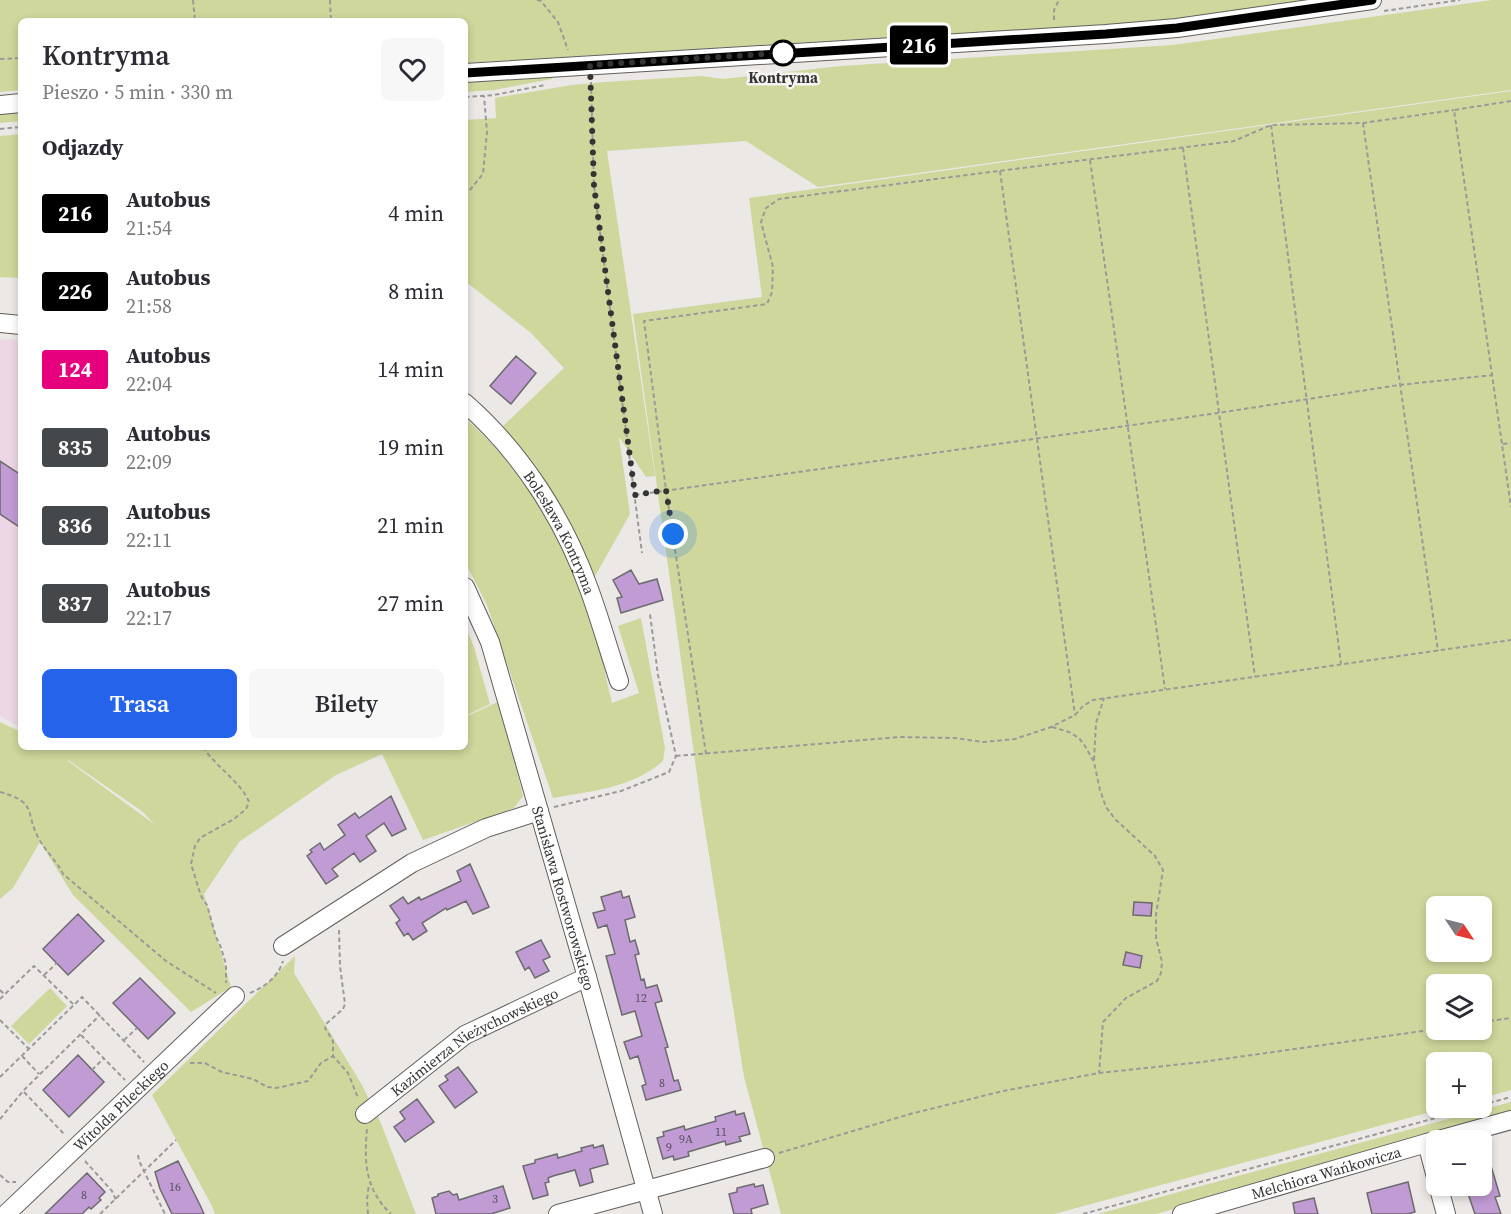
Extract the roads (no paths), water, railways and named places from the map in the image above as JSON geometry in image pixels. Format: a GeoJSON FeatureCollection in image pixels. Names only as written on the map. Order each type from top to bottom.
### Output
{"type":"FeatureCollection","features":[{"type":"Feature","properties":{"kind":"street"},"geometry":{"type":"LineString","coordinates":[[468,73],[1177,28],[1372,0]]}},
{"type":"Feature","properties":{"kind":"street"},"geometry":{"type":"LineString","coordinates":[[0,105],[18,103]]}},
{"type":"Feature","properties":{"kind":"street"},"geometry":{"type":"LineString","coordinates":[[0,323],[18,325]]}},
{"type":"Feature","properties":{"kind":"street","name":"Bolesława Kontryma"},"geometry":{"type":"LineString","coordinates":[[468,406],[504,443],[551,507],[589,588],[619,681]]}},
{"type":"Feature","properties":{"kind":"street","name":"Stanisława Rostworowskiego"},"geometry":{"type":"LineString","coordinates":[[468,593],[490,642],[653,1214]]}},
{"type":"Feature","properties":{"kind":"street"},"geometry":{"type":"LineString","coordinates":[[283,946],[412,863],[486,828],[539,811]]}},
{"type":"Feature","properties":{"kind":"street","name":"Kazimierza Nieżychowskiego"},"geometry":{"type":"LineString","coordinates":[[365,1114],[465,1035],[587,977]]}},
{"type":"Feature","properties":{"kind":"street","name":"Witolda Pileckiego"},"geometry":{"type":"LineString","coordinates":[[9,1208],[235,996]]}},
{"type":"Feature","properties":{"kind":"street","name":"Melchiora Wańkowicza"},"geometry":{"type":"LineString","coordinates":[[1474,1130],[1511,1120]]}},
{"type":"Feature","properties":{"kind":"street","name":"Melchiora Wańkowicza"},"geometry":{"type":"LineString","coordinates":[[1182,1214],[1426,1143]]}},
{"type":"Feature","properties":{"kind":"street"},"geometry":{"type":"LineString","coordinates":[[558,1214],[765,1158]]}},
{"type":"Feature","properties":{"kind":"street"},"geometry":{"type":"LineString","coordinates":[[1441,1196],[1446,1214]]}},
{"type":"Feature","properties":{"kind":"place","name":"Kontryma"},"geometry":{"type":"Point","coordinates":[783,53]}}]}
